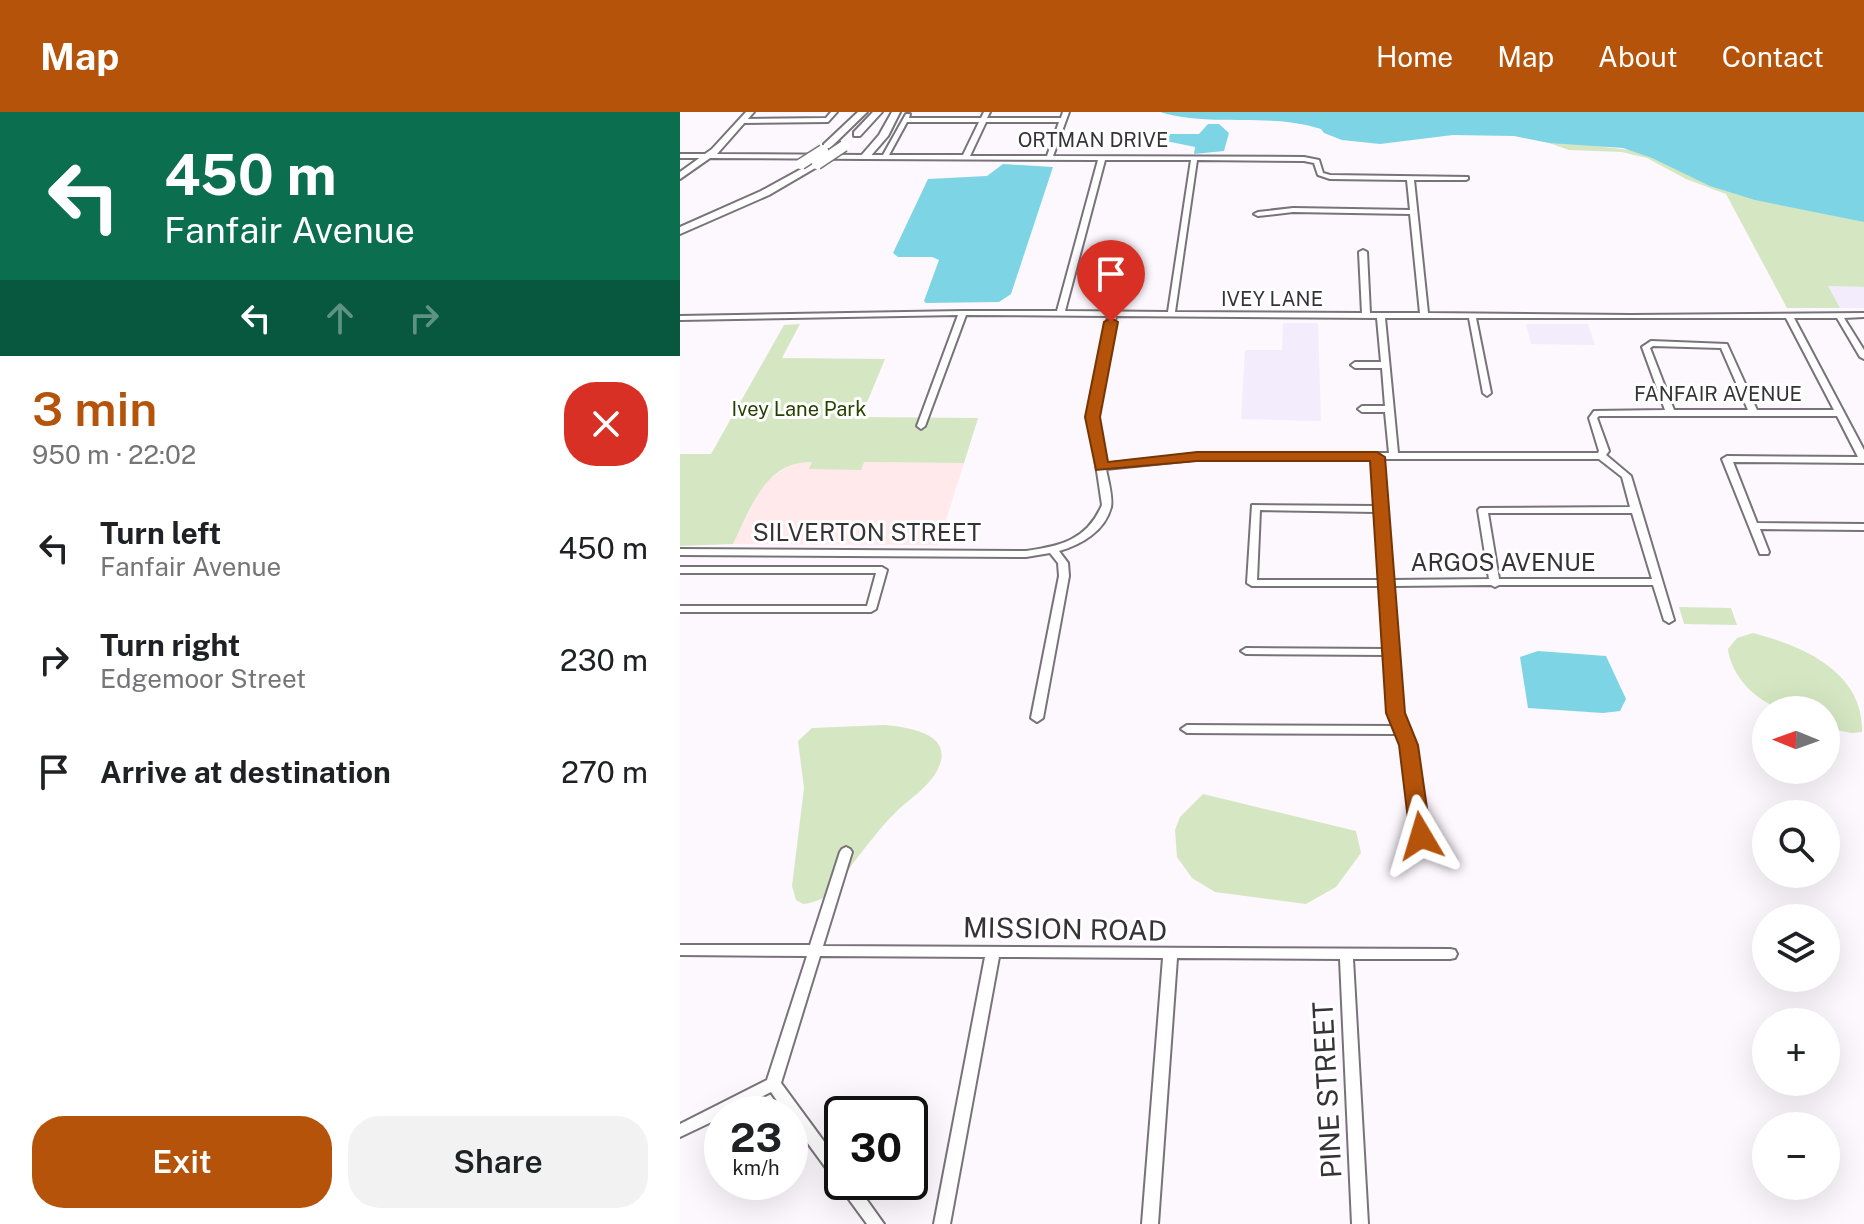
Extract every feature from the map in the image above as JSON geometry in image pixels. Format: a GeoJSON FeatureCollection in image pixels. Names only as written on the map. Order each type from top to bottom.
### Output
{"type":"FeatureCollection","features":[{"type":"Feature","properties":{"kind":"highway"},"geometry":{"type":"LineString","coordinates":[[680,221],[801,164],[827,146],[863,112]]}},
{"type":"Feature","properties":{"kind":"highway"},"geometry":{"type":"LineString","coordinates":[[680,231],[765,193],[817,164],[844,146],[878,112]]}},
{"type":"Feature","properties":{"kind":"highway"},"geometry":{"type":"LineString","coordinates":[[865,157],[883,136],[896,112]]}},
{"type":"Feature","properties":{"kind":"main road"},"geometry":{"type":"LineString","coordinates":[[680,176],[708,156],[750,112]]}},
{"type":"Feature","properties":{"kind":"main road","name":"ORTMAN DRIVE"},"geometry":{"type":"LineString","coordinates":[[708,156],[865,157]]}},
{"type":"Feature","properties":{"kind":"street"},"geometry":{"type":"LineString","coordinates":[[744,121],[828,120],[834,112]]}},
{"type":"Feature","properties":{"kind":"street"},"geometry":{"type":"LineString","coordinates":[[1049,158],[1066,112]]}},
{"type":"Feature","properties":{"kind":"street"},"geometry":{"type":"LineString","coordinates":[[885,157],[907,116],[1063,120]]}},
{"type":"Feature","properties":{"kind":"street"},"geometry":{"type":"LineString","coordinates":[[966,157],[985,116]]}},
{"type":"Feature","properties":{"kind":"street"},"geometry":{"type":"LineString","coordinates":[[680,156],[708,156]]}},
{"type":"Feature","properties":{"kind":"street","name":"ORTMAN DRIVE"},"geometry":{"type":"LineString","coordinates":[[865,157],[1304,159],[1317,161],[1320,174],[1330,177],[1466,178]]}},
{"type":"Feature","properties":{"kind":"street"},"geometry":{"type":"LineString","coordinates":[[1060,314],[1102,159]]}},
{"type":"Feature","properties":{"kind":"street"},"geometry":{"type":"LineString","coordinates":[[1171,315],[1194,159]]}},
{"type":"Feature","properties":{"kind":"street"},"geometry":{"type":"LineString","coordinates":[[1410,177],[1424,316]]}},
{"type":"Feature","properties":{"kind":"street"},"geometry":{"type":"LineString","coordinates":[[1258,214],[1293,210],[1413,212]]}},
{"type":"Feature","properties":{"kind":"street"},"geometry":{"type":"LineString","coordinates":[[1363,252],[1366,316]]}},
{"type":"Feature","properties":{"kind":"street"},"geometry":{"type":"LineString","coordinates":[[921,426],[963,313]]}},
{"type":"Feature","properties":{"kind":"street","name":"IVEY LANE"},"geometry":{"type":"LineString","coordinates":[[680,318],[963,313],[1864,315]]}},
{"type":"Feature","properties":{"kind":"street"},"geometry":{"type":"LineString","coordinates":[[1037,718],[1064,576],[1063,563],[1054,551],[1080,540],[1102,519],[1107,505],[1093,417],[1112,315]]}},
{"type":"Feature","properties":{"kind":"street"},"geometry":{"type":"LineString","coordinates":[[1764,552],[1727,459],[1864,459],[1788,315]]}},
{"type":"Feature","properties":{"kind":"street"},"geometry":{"type":"LineString","coordinates":[[1839,315],[1864,357]]}},
{"type":"Feature","properties":{"kind":"street"},"geometry":{"type":"LineString","coordinates":[[1381,316],[1394,457]]}},
{"type":"Feature","properties":{"kind":"street"},"geometry":{"type":"LineString","coordinates":[[1472,316],[1487,393]]}},
{"type":"Feature","properties":{"kind":"street"},"geometry":{"type":"LineString","coordinates":[[1670,412],[1646,347],[1651,343],[1724,346],[1753,412]]}},
{"type":"Feature","properties":{"kind":"street"},"geometry":{"type":"LineString","coordinates":[[1355,365],[1385,365]]}},
{"type":"Feature","properties":{"kind":"street"},"geometry":{"type":"LineString","coordinates":[[1362,409],[1390,409]]}},
{"type":"Feature","properties":{"kind":"street","name":"FANFAIR AVENUE"},"geometry":{"type":"LineString","coordinates":[[1601,456],[1604,451],[1593,418],[1597,413],[1839,413]]}},
{"type":"Feature","properties":{"kind":"street"},"geometry":{"type":"LineString","coordinates":[[1101,467],[1197,457],[1601,456],[1626,476],[1669,620]]}},
{"type":"Feature","properties":{"kind":"street"},"geometry":{"type":"LineString","coordinates":[[1377,457],[1389,652],[1396,713],[1409,745],[1421,836]]}},
{"type":"Feature","properties":{"kind":"street","name":"ARGOS AVENUE"},"geometry":{"type":"LineString","coordinates":[[1380,509],[1255,507],[1252,583],[1659,582]]}},
{"type":"Feature","properties":{"kind":"street"},"geometry":{"type":"LineString","coordinates":[[1495,584],[1483,510],[1636,510]]}},
{"type":"Feature","properties":{"kind":"street"},"geometry":{"type":"LineString","coordinates":[[1754,526],[1864,527]]}},
{"type":"Feature","properties":{"kind":"street","name":"SILVERTON STREET"},"geometry":{"type":"LineString","coordinates":[[680,563],[1054,551]]}},
{"type":"Feature","properties":{"kind":"street"},"geometry":{"type":"LineString","coordinates":[[680,563],[882,570],[871,609],[680,609]]}},
{"type":"Feature","properties":{"kind":"street"},"geometry":{"type":"LineString","coordinates":[[1246,651],[1389,652]]}},
{"type":"Feature","properties":{"kind":"street"},"geometry":{"type":"LineString","coordinates":[[1187,729],[1402,730]]}},
{"type":"Feature","properties":{"kind":"street"},"geometry":{"type":"LineString","coordinates":[[680,1131],[773,1084],[846,852]]}},
{"type":"Feature","properties":{"kind":"street","name":"MISSION ROAD"},"geometry":{"type":"LineString","coordinates":[[680,950],[1170,955],[1450,954]]}},
{"type":"Feature","properties":{"kind":"street"},"geometry":{"type":"LineString","coordinates":[[942,1224],[993,952]]}},
{"type":"Feature","properties":{"kind":"street","name":"PINE STREET"},"geometry":{"type":"LineString","coordinates":[[1346,953],[1360,1224]]}},
{"type":"Feature","properties":{"kind":"street"},"geometry":{"type":"LineString","coordinates":[[1150,1224],[1170,955]]}},
{"type":"Feature","properties":{"kind":"street"},"geometry":{"type":"LineString","coordinates":[[773,1084],[824,1153]]}},
{"type":"Feature","properties":{"kind":"street"},"geometry":{"type":"LineString","coordinates":[[859,1200],[876,1224]]}},
{"type":"Feature","properties":{"kind":"shaded area"},"geometry":{"type":"Polygon","coordinates":[[[1827,286],[1864,287],[1864,308],[1840,308],[1827,286]]]}},
{"type":"Feature","properties":{"kind":"shaded area"},"geometry":{"type":"Polygon","coordinates":[[[1283,323],[1318,323],[1321,421],[1241,419],[1245,350],[1282,350],[1283,323]]]}},
{"type":"Feature","properties":{"kind":"shaded area"},"geometry":{"type":"Polygon","coordinates":[[[1526,324],[1588,324],[1595,345],[1531,344],[1526,324]]]}},
{"type":"Feature","properties":{"kind":"shaded area"},"geometry":{"type":"Polygon","coordinates":[[[793,462],[813,462],[810,469],[864,462],[964,463],[938,545],[733,544],[762,485],[793,462]]]}},
{"type":"Feature","properties":{"kind":"green space"},"geometry":{"type":"Polygon","coordinates":[[[1549,143],[1637,151],[1723,190],[1864,222],[1864,287],[1828,286],[1840,308],[1787,308],[1726,194],[1686,179],[1647,158],[1622,152],[1569,150],[1549,143]]]}},
{"type":"Feature","properties":{"kind":"green space","name":"Ivey Lane Park"},"geometry":{"type":"Polygon","coordinates":[[[800,324],[782,358],[885,359],[861,417],[978,418],[964,463],[864,462],[861,470],[809,469],[812,462],[796,464],[782,469],[762,489],[733,544],[680,546],[680,454],[711,454],[784,325],[800,324]]]}},
{"type":"Feature","properties":{"kind":"green space"},"geometry":{"type":"Polygon","coordinates":[[[1679,607],[1731,608],[1737,625],[1684,624],[1679,607]]]}},
{"type":"Feature","properties":{"kind":"green space"},"geometry":{"type":"Polygon","coordinates":[[[1753,633],[1788,644],[1824,663],[1852,691],[1860,710],[1862,732],[1840,731],[1840,696],[1757,696],[1741,679],[1730,659],[1728,649],[1737,638],[1753,633]]]}},
{"type":"Feature","properties":{"kind":"green space"},"geometry":{"type":"Polygon","coordinates":[[[884,725],[916,730],[935,740],[941,758],[937,771],[883,825],[829,894],[803,904],[796,900],[792,886],[804,788],[798,741],[812,728],[884,725]]]}},
{"type":"Feature","properties":{"kind":"green space"},"geometry":{"type":"Polygon","coordinates":[[[1203,794],[1356,831],[1361,853],[1336,887],[1306,904],[1215,892],[1192,878],[1177,857],[1175,830],[1180,817],[1203,794]]]}},
{"type":"Feature","properties":{"kind":"water"},"geometry":{"type":"Polygon","coordinates":[[[1160,112],[1864,112],[1864,222],[1755,200],[1710,186],[1652,158],[1623,148],[1549,143],[1514,136],[1453,135],[1380,144],[1342,140],[1321,129],[1281,121],[1200,119],[1160,112]]]}},
{"type":"Feature","properties":{"kind":"water"},"geometry":{"type":"Polygon","coordinates":[[[1208,124],[1219,124],[1229,133],[1224,151],[1194,154],[1195,147],[1161,140],[1165,134],[1199,134],[1208,124]]]}},
{"type":"Feature","properties":{"kind":"water"},"geometry":{"type":"Polygon","coordinates":[[[1003,164],[1053,167],[1011,294],[999,302],[926,303],[924,301],[939,260],[932,257],[898,257],[893,253],[928,179],[987,176],[1003,164]]]}},
{"type":"Feature","properties":{"kind":"water"},"geometry":{"type":"Polygon","coordinates":[[[1538,651],[1606,656],[1626,699],[1620,711],[1603,713],[1528,708],[1520,657],[1538,651]]]}},
{"type":"Feature","properties":{"kind":"route"},"geometry":{"type":"LineString","coordinates":[[1111,322],[1093,417],[1101,467],[1197,457],[1377,457],[1389,652],[1396,713],[1409,745],[1421,836]]}}]}
